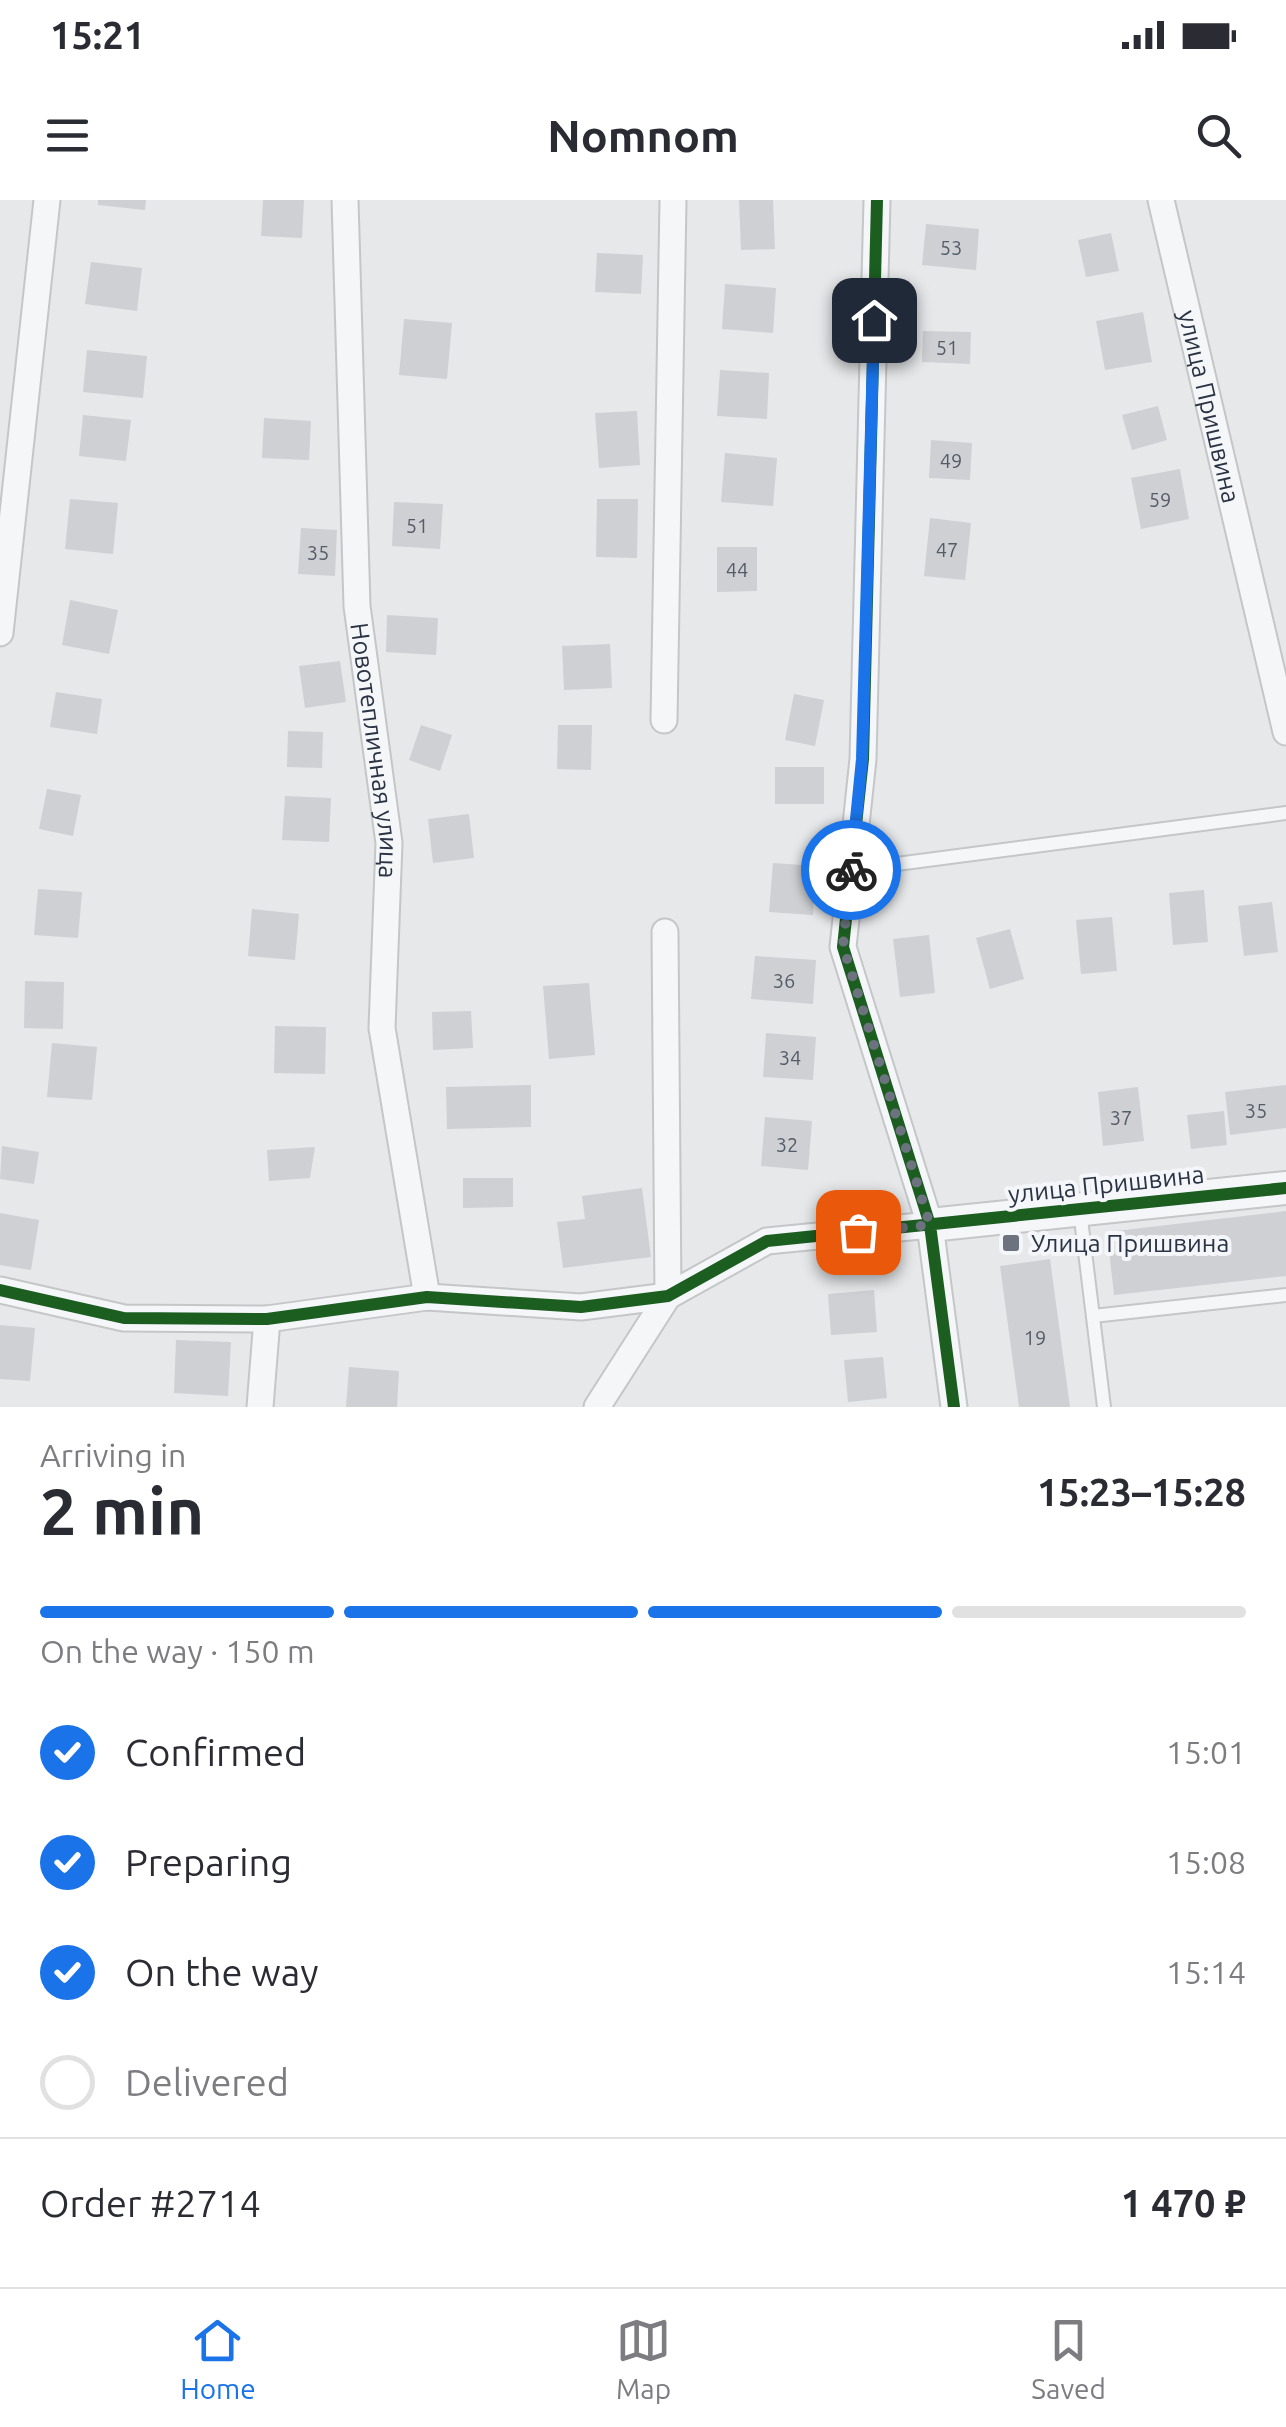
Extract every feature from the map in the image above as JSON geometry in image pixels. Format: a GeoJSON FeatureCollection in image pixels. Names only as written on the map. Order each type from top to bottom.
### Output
{"type":"FeatureCollection","features":[{"type":"Feature","properties":{"kind":"street"},"geometry":{"type":"LineString","coordinates":[[0,633],[47,200]]}},
{"type":"Feature","properties":{"kind":"street","name":"Новотепличная улица"},"geometry":{"type":"LineString","coordinates":[[345,200],[357,606],[389,844],[382,1028],[427,1297]]}},
{"type":"Feature","properties":{"kind":"street"},"geometry":{"type":"LineString","coordinates":[[664,720],[672,200]]}},
{"type":"Feature","properties":{"kind":"street"},"geometry":{"type":"LineString","coordinates":[[877,200],[862,759],[843,946],[930,1225],[954,1407]]}},
{"type":"Feature","properties":{"kind":"street","name":"улица Пришвина"},"geometry":{"type":"LineString","coordinates":[[1161,200],[1286,732]]}},
{"type":"Feature","properties":{"kind":"street"},"geometry":{"type":"LineString","coordinates":[[597,1407],[668,1296],[664,932]]}},
{"type":"Feature","properties":{"kind":"street","name":"улица Пришвина"},"geometry":{"type":"LineString","coordinates":[[0,1290],[124,1318],[268,1319],[427,1297],[580,1307],[668,1296],[768,1242],[1286,1188]]}},
{"type":"Feature","properties":{"kind":"street"},"geometry":{"type":"LineString","coordinates":[[260,1407],[268,1319]]}},
{"type":"Feature","properties":{"kind":"lane"},"geometry":{"type":"LineString","coordinates":[[851,870],[1286,813]]}},
{"type":"Feature","properties":{"kind":"lane"},"geometry":{"type":"LineString","coordinates":[[1080,1209],[1104,1407]]}},
{"type":"Feature","properties":{"kind":"lane"},"geometry":{"type":"LineString","coordinates":[[1093,1316],[1286,1295]]}},
{"type":"Feature","properties":{"kind":"building"},"geometry":{"type":"Polygon","coordinates":[[[98,200],[146,200],[145,210],[98,205],[98,200]]]}},
{"type":"Feature","properties":{"kind":"building"},"geometry":{"type":"Polygon","coordinates":[[[263,200],[304,200],[302,238],[261,236],[263,200]]]}},
{"type":"Feature","properties":{"kind":"building"},"geometry":{"type":"Polygon","coordinates":[[[739,200],[773,200],[775,249],[741,250],[739,200]]]}},
{"type":"Feature","properties":{"kind":"building"},"geometry":{"type":"Polygon","coordinates":[[[926,224],[979,229],[976,270],[922,265],[926,224]]]}},
{"type":"Feature","properties":{"kind":"building"},"geometry":{"type":"Polygon","coordinates":[[[1111,233],[1119,271],[1086,277],[1078,240],[1111,233]]]}},
{"type":"Feature","properties":{"kind":"building"},"geometry":{"type":"Polygon","coordinates":[[[597,253],[643,255],[641,294],[595,292],[597,253]]]}},
{"type":"Feature","properties":{"kind":"building"},"geometry":{"type":"Polygon","coordinates":[[[91,262],[142,268],[137,311],[85,304],[91,262]]]}},
{"type":"Feature","properties":{"kind":"building"},"geometry":{"type":"Polygon","coordinates":[[[725,284],[776,288],[773,333],[722,329],[725,284]]]}},
{"type":"Feature","properties":{"kind":"building"},"geometry":{"type":"Polygon","coordinates":[[[1143,312],[1152,362],[1105,370],[1096,321],[1143,312]]]}},
{"type":"Feature","properties":{"kind":"building"},"geometry":{"type":"Polygon","coordinates":[[[404,319],[452,323],[447,379],[399,375],[404,319]]]}},
{"type":"Feature","properties":{"kind":"building"},"geometry":{"type":"Polygon","coordinates":[[[923,331],[971,332],[970,364],[922,362],[923,331]]]}},
{"type":"Feature","properties":{"kind":"building"},"geometry":{"type":"Polygon","coordinates":[[[87,350],[147,356],[143,398],[83,392],[87,350]]]}},
{"type":"Feature","properties":{"kind":"building"},"geometry":{"type":"Polygon","coordinates":[[[720,370],[769,373],[767,419],[717,416],[720,370]]]}},
{"type":"Feature","properties":{"kind":"building"},"geometry":{"type":"Polygon","coordinates":[[[1158,406],[1167,440],[1132,450],[1122,415],[1158,406]]]}},
{"type":"Feature","properties":{"kind":"building"},"geometry":{"type":"Polygon","coordinates":[[[637,411],[640,465],[599,468],[595,413],[637,411]]]}},
{"type":"Feature","properties":{"kind":"building"},"geometry":{"type":"Polygon","coordinates":[[[83,415],[131,420],[126,461],[79,456],[83,415]]]}},
{"type":"Feature","properties":{"kind":"building"},"geometry":{"type":"Polygon","coordinates":[[[264,418],[311,421],[309,460],[262,458],[264,418]]]}},
{"type":"Feature","properties":{"kind":"building"},"geometry":{"type":"Polygon","coordinates":[[[931,440],[972,443],[970,480],[929,478],[931,440]]]}},
{"type":"Feature","properties":{"kind":"building"},"geometry":{"type":"Polygon","coordinates":[[[725,453],[777,458],[773,506],[721,502],[725,453]]]}},
{"type":"Feature","properties":{"kind":"building"},"geometry":{"type":"Polygon","coordinates":[[[1180,469],[1189,519],[1141,529],[1131,478],[1180,469]]]}},
{"type":"Feature","properties":{"kind":"building"},"geometry":{"type":"Polygon","coordinates":[[[70,499],[118,503],[113,554],[65,549],[70,499]]]}},
{"type":"Feature","properties":{"kind":"building"},"geometry":{"type":"Polygon","coordinates":[[[597,499],[638,499],[637,558],[596,557],[597,499]]]}},
{"type":"Feature","properties":{"kind":"building"},"geometry":{"type":"Polygon","coordinates":[[[394,502],[443,504],[440,549],[392,546],[394,502]]]}},
{"type":"Feature","properties":{"kind":"building"},"geometry":{"type":"Polygon","coordinates":[[[930,518],[971,523],[965,580],[924,576],[930,518]]]}},
{"type":"Feature","properties":{"kind":"building"},"geometry":{"type":"Polygon","coordinates":[[[301,528],[337,530],[335,576],[298,574],[301,528]]]}},
{"type":"Feature","properties":{"kind":"building"},"geometry":{"type":"Polygon","coordinates":[[[717,547],[757,547],[757,591],[717,592],[717,547]]]}},
{"type":"Feature","properties":{"kind":"building"},"geometry":{"type":"Polygon","coordinates":[[[70,600],[118,610],[109,654],[62,645],[70,600]]]}},
{"type":"Feature","properties":{"kind":"building"},"geometry":{"type":"Polygon","coordinates":[[[387,615],[438,618],[436,655],[386,652],[387,615]]]}},
{"type":"Feature","properties":{"kind":"building"},"geometry":{"type":"Polygon","coordinates":[[[610,644],[612,688],[564,690],[562,646],[610,644]]]}},
{"type":"Feature","properties":{"kind":"building"},"geometry":{"type":"Polygon","coordinates":[[[340,661],[346,702],[305,708],[299,666],[340,661]]]}},
{"type":"Feature","properties":{"kind":"building"},"geometry":{"type":"Polygon","coordinates":[[[56,692],[102,699],[97,734],[50,727],[56,692]]]}},
{"type":"Feature","properties":{"kind":"building"},"geometry":{"type":"Polygon","coordinates":[[[794,694],[824,700],[815,746],[785,740],[794,694]]]}},
{"type":"Feature","properties":{"kind":"building"},"geometry":{"type":"Polygon","coordinates":[[[421,725],[452,735],[440,771],[409,760],[421,725]]]}},
{"type":"Feature","properties":{"kind":"building"},"geometry":{"type":"Polygon","coordinates":[[[558,725],[592,725],[591,770],[557,769],[558,725]]]}},
{"type":"Feature","properties":{"kind":"building"},"geometry":{"type":"Polygon","coordinates":[[[288,731],[323,732],[322,768],[287,767],[288,731]]]}},
{"type":"Feature","properties":{"kind":"building"},"geometry":{"type":"Polygon","coordinates":[[[775,767],[824,767],[824,804],[775,804],[775,767]]]}},
{"type":"Feature","properties":{"kind":"building"},"geometry":{"type":"Polygon","coordinates":[[[47,789],[81,795],[73,836],[39,829],[47,789]]]}},
{"type":"Feature","properties":{"kind":"building"},"geometry":{"type":"Polygon","coordinates":[[[285,796],[331,798],[329,842],[282,840],[285,796]]]}},
{"type":"Feature","properties":{"kind":"building"},"geometry":{"type":"Polygon","coordinates":[[[469,814],[474,858],[433,863],[428,819],[469,814]]]}},
{"type":"Feature","properties":{"kind":"building"},"geometry":{"type":"Polygon","coordinates":[[[773,863],[816,866],[813,915],[769,912],[773,863]]]}},
{"type":"Feature","properties":{"kind":"building"},"geometry":{"type":"Polygon","coordinates":[[[38,889],[82,892],[78,938],[34,935],[38,889]]]}},
{"type":"Feature","properties":{"kind":"building"},"geometry":{"type":"Polygon","coordinates":[[[1204,890],[1208,942],[1173,945],[1169,893],[1204,890]]]}},
{"type":"Feature","properties":{"kind":"building"},"geometry":{"type":"Polygon","coordinates":[[[1272,902],[1278,952],[1244,956],[1238,906],[1272,902]]]}},
{"type":"Feature","properties":{"kind":"building"},"geometry":{"type":"Polygon","coordinates":[[[252,909],[299,914],[295,960],[248,956],[252,909]]]}},
{"type":"Feature","properties":{"kind":"building"},"geometry":{"type":"Polygon","coordinates":[[[1112,917],[1117,971],[1081,974],[1076,920],[1112,917]]]}},
{"type":"Feature","properties":{"kind":"building"},"geometry":{"type":"Polygon","coordinates":[[[1010,929],[1024,979],[990,989],[976,938],[1010,929]]]}},
{"type":"Feature","properties":{"kind":"building"},"geometry":{"type":"Polygon","coordinates":[[[929,935],[935,993],[900,997],[893,939],[929,935]]]}},
{"type":"Feature","properties":{"kind":"building"},"geometry":{"type":"Polygon","coordinates":[[[755,956],[816,960],[813,1004],[751,999],[755,956]]]}},
{"type":"Feature","properties":{"kind":"building"},"geometry":{"type":"Polygon","coordinates":[[[25,981],[64,982],[63,1029],[24,1028],[25,981]]]}},
{"type":"Feature","properties":{"kind":"building"},"geometry":{"type":"Polygon","coordinates":[[[589,983],[595,1055],[549,1059],[543,986],[589,983]]]}},
{"type":"Feature","properties":{"kind":"building"},"geometry":{"type":"Polygon","coordinates":[[[471,1011],[473,1048],[433,1050],[432,1012],[471,1011]]]}},
{"type":"Feature","properties":{"kind":"building"},"geometry":{"type":"Polygon","coordinates":[[[275,1026],[326,1027],[325,1074],[274,1073],[275,1026]]]}},
{"type":"Feature","properties":{"kind":"building"},"geometry":{"type":"Polygon","coordinates":[[[766,1033],[816,1037],[813,1080],[763,1077],[766,1033]]]}},
{"type":"Feature","properties":{"kind":"building"},"geometry":{"type":"Polygon","coordinates":[[[52,1043],[97,1047],[92,1100],[47,1097],[52,1043]]]}},
{"type":"Feature","properties":{"kind":"building"},"geometry":{"type":"Polygon","coordinates":[[[531,1085],[531,1127],[447,1129],[446,1087],[531,1085]]]}},
{"type":"Feature","properties":{"kind":"building"},"geometry":{"type":"Polygon","coordinates":[[[1286,1085],[1286,1128],[1230,1135],[1225,1092],[1286,1085]]]}},
{"type":"Feature","properties":{"kind":"building"},"geometry":{"type":"Polygon","coordinates":[[[1138,1087],[1144,1141],[1103,1146],[1098,1092],[1138,1087]]]}},
{"type":"Feature","properties":{"kind":"building"},"geometry":{"type":"Polygon","coordinates":[[[1224,1111],[1227,1145],[1191,1149],[1187,1115],[1224,1111]]]}},
{"type":"Feature","properties":{"kind":"building"},"geometry":{"type":"Polygon","coordinates":[[[765,1117],[812,1121],[808,1170],[761,1166],[765,1117]]]}},
{"type":"Feature","properties":{"kind":"building"},"geometry":{"type":"Polygon","coordinates":[[[2,1146],[39,1152],[34,1184],[0,1179],[2,1146]]]}},
{"type":"Feature","properties":{"kind":"building"},"geometry":{"type":"Polygon","coordinates":[[[315,1147],[310,1178],[269,1181],[267,1150],[315,1147]]]}},
{"type":"Feature","properties":{"kind":"building"},"geometry":{"type":"Polygon","coordinates":[[[463,1178],[513,1178],[513,1207],[463,1208],[463,1178]]]}},
{"type":"Feature","properties":{"kind":"building"},"geometry":{"type":"Polygon","coordinates":[[[642,1188],[651,1257],[563,1268],[557,1222],[585,1219],[582,1196],[642,1188]]]}},
{"type":"Feature","properties":{"kind":"building"},"geometry":{"type":"Polygon","coordinates":[[[1286,1211],[1286,1276],[1114,1295],[1107,1232],[1286,1211]]]}},
{"type":"Feature","properties":{"kind":"building"},"geometry":{"type":"Polygon","coordinates":[[[0,1213],[39,1220],[31,1270],[0,1265],[0,1213]]]}},
{"type":"Feature","properties":{"kind":"building"},"geometry":{"type":"Polygon","coordinates":[[[1050,1259],[1070,1407],[1019,1407],[1000,1266],[1050,1259]]]}},
{"type":"Feature","properties":{"kind":"building"},"geometry":{"type":"Polygon","coordinates":[[[874,1290],[877,1332],[831,1335],[828,1294],[874,1290]]]}},
{"type":"Feature","properties":{"kind":"building"},"geometry":{"type":"Polygon","coordinates":[[[0,1325],[35,1328],[30,1381],[0,1379],[0,1325]]]}},
{"type":"Feature","properties":{"kind":"building"},"geometry":{"type":"Polygon","coordinates":[[[176,1340],[231,1342],[228,1396],[174,1393],[176,1340]]]}},
{"type":"Feature","properties":{"kind":"building"},"geometry":{"type":"Polygon","coordinates":[[[883,1357],[887,1398],[848,1402],[844,1360],[883,1357]]]}},
{"type":"Feature","properties":{"kind":"building"},"geometry":{"type":"Polygon","coordinates":[[[349,1367],[399,1371],[397,1407],[346,1407],[349,1367]]]}},
{"type":"Feature","properties":{"kind":"cycle path"},"geometry":{"type":"LineString","coordinates":[[877,200],[863,759],[843,947],[930,1225],[954,1407]]}},
{"type":"Feature","properties":{"kind":"cycle path"},"geometry":{"type":"LineString","coordinates":[[0,1290],[124,1318],[267,1319],[427,1297],[581,1307],[668,1296],[767,1241],[1286,1188]]}},
{"type":"Feature","properties":{"kind":"way so far"},"geometry":{"type":"LineString","coordinates":[[851,870],[843,946],[930,1225],[858,1232]]}},
{"type":"Feature","properties":{"kind":"place","name":"Улица Пришвина"},"geometry":{"type":"Point","coordinates":[1011,1243]}},
{"type":"Feature","properties":{"kind":"route"},"geometry":{"type":"LineString","coordinates":[[851,870],[862,759],[874,320]]}}]}
